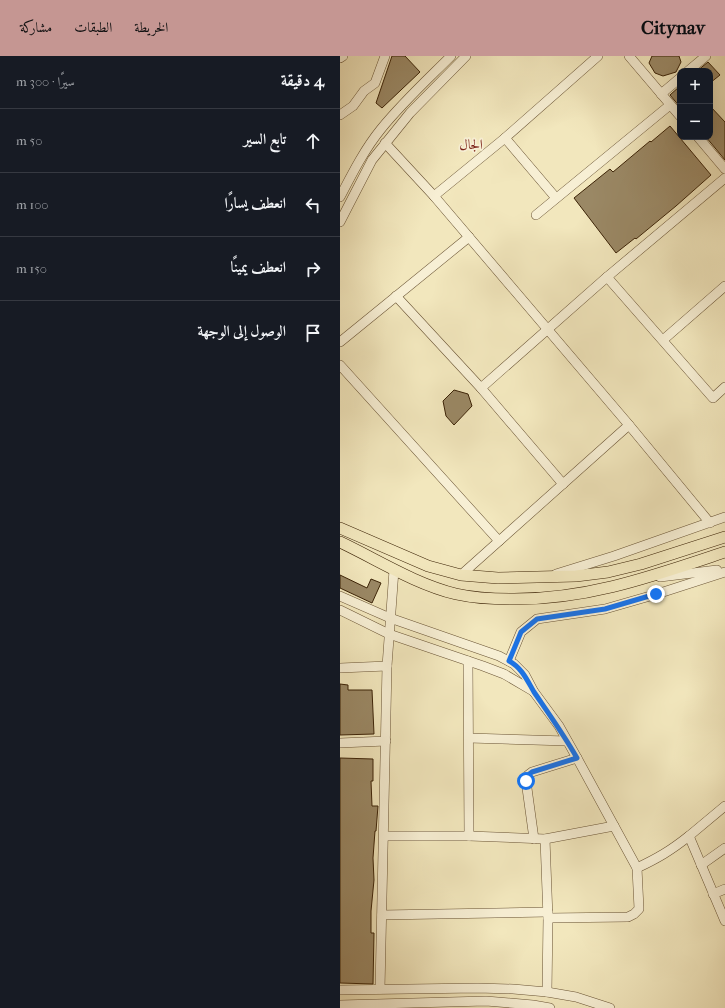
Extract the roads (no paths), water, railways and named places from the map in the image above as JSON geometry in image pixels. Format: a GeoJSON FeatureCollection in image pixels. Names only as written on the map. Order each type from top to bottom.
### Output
{"type":"FeatureCollection","features":[{"type":"Feature","properties":{"kind":"main road"},"geometry":{"type":"LineString","coordinates":[[342,529],[428,566],[461,575],[498,578],[543,578],[608,572],[641,564],[725,537]]}},
{"type":"Feature","properties":{"kind":"main road"},"geometry":{"type":"LineString","coordinates":[[340,542],[394,570],[432,586],[456,594],[490,599],[526,599],[596,591],[643,579],[725,552]]}},
{"type":"Feature","properties":{"kind":"street"},"geometry":{"type":"LineString","coordinates":[[340,115],[353,106],[364,91],[375,83],[385,56]]}},
{"type":"Feature","properties":{"kind":"street"},"geometry":{"type":"LineString","coordinates":[[340,198],[360,159],[380,130],[416,90],[451,56]]}},
{"type":"Feature","properties":{"kind":"street"},"geometry":{"type":"LineString","coordinates":[[340,222],[372,160],[410,113],[466,56]]}},
{"type":"Feature","properties":{"kind":"street"},"geometry":{"type":"LineString","coordinates":[[434,196],[505,138],[598,56]]}},
{"type":"Feature","properties":{"kind":"street"},"geometry":{"type":"LineString","coordinates":[[629,56],[677,113]]}},
{"type":"Feature","properties":{"kind":"street"},"geometry":{"type":"LineString","coordinates":[[692,68],[706,56]]}},
{"type":"Feature","properties":{"kind":"street"},"geometry":{"type":"LineString","coordinates":[[661,94],[677,81]]}},
{"type":"Feature","properties":{"kind":"street"},"geometry":{"type":"LineString","coordinates":[[536,215],[670,105]]}},
{"type":"Feature","properties":{"kind":"street"},"geometry":{"type":"LineString","coordinates":[[505,138],[556,198]]}},
{"type":"Feature","properties":{"kind":"street"},"geometry":{"type":"LineString","coordinates":[[701,140],[725,169]]}},
{"type":"Feature","properties":{"kind":"street"},"geometry":{"type":"LineString","coordinates":[[385,143],[434,196],[548,329],[630,425],[710,523]]}},
{"type":"Feature","properties":{"kind":"street"},"geometry":{"type":"LineString","coordinates":[[481,388],[607,277],[725,178]]}},
{"type":"Feature","properties":{"kind":"street"},"geometry":{"type":"LineString","coordinates":[[340,342],[469,237]]}},
{"type":"Feature","properties":{"kind":"street"},"geometry":{"type":"LineString","coordinates":[[607,277],[713,398],[725,387]]}},
{"type":"Feature","properties":{"kind":"street"},"geometry":{"type":"LineString","coordinates":[[663,340],[725,286]]}},
{"type":"Feature","properties":{"kind":"street"},"geometry":{"type":"LineString","coordinates":[[396,296],[481,388],[563,484]]}},
{"type":"Feature","properties":{"kind":"street"},"geometry":{"type":"LineString","coordinates":[[340,365],[499,541]]}},
{"type":"Feature","properties":{"kind":"street"},"geometry":{"type":"LineString","coordinates":[[461,575],[630,425]]}},
{"type":"Feature","properties":{"kind":"street"},"geometry":{"type":"LineString","coordinates":[[543,578],[614,556],[725,517]]}},
{"type":"Feature","properties":{"kind":"street"},"geometry":{"type":"LineString","coordinates":[[380,988],[387,666],[394,570]]}},
{"type":"Feature","properties":{"kind":"street"},"geometry":{"type":"LineString","coordinates":[[643,579],[725,570]]}},
{"type":"Feature","properties":{"kind":"street"},"geometry":{"type":"LineString","coordinates":[[509,661],[521,632],[537,619],[605,609],[656,594],[725,570]]}},
{"type":"Feature","properties":{"kind":"street"},"geometry":{"type":"LineString","coordinates":[[340,596],[390,618],[478,648],[499,656],[514,664],[525,675],[534,692],[567,741],[637,868],[639,909],[628,917],[548,915],[382,915]]}},
{"type":"Feature","properties":{"kind":"street"},"geometry":{"type":"LineString","coordinates":[[340,610],[389,634],[504,674],[534,692]]}},
{"type":"Feature","properties":{"kind":"street"},"geometry":{"type":"LineString","coordinates":[[468,661],[469,836]]}},
{"type":"Feature","properties":{"kind":"street"},"geometry":{"type":"LineString","coordinates":[[340,668],[387,666]]}},
{"type":"Feature","properties":{"kind":"street"},"geometry":{"type":"LineString","coordinates":[[469,738],[567,741]]}},
{"type":"Feature","properties":{"kind":"street"},"geometry":{"type":"LineString","coordinates":[[340,743],[386,741]]}},
{"type":"Feature","properties":{"kind":"street"},"geometry":{"type":"LineString","coordinates":[[534,838],[526,781],[528,775],[532,772],[577,758]]}},
{"type":"Feature","properties":{"kind":"street"},"geometry":{"type":"LineString","coordinates":[[637,868],[672,850],[725,806]]}},
{"type":"Feature","properties":{"kind":"street"},"geometry":{"type":"LineString","coordinates":[[384,836],[469,836],[545,839],[614,826]]}},
{"type":"Feature","properties":{"kind":"street"},"geometry":{"type":"LineString","coordinates":[[689,836],[725,921]]}},
{"type":"Feature","properties":{"kind":"street"},"geometry":{"type":"LineString","coordinates":[[545,839],[548,915],[547,992]]}},
{"type":"Feature","properties":{"kind":"street"},"geometry":{"type":"LineString","coordinates":[[701,865],[725,848]]}},
{"type":"Feature","properties":{"kind":"street"},"geometry":{"type":"LineString","coordinates":[[713,894],[725,889]]}},
{"type":"Feature","properties":{"kind":"street"},"geometry":{"type":"LineString","coordinates":[[340,990],[380,988],[478,988],[547,992],[576,997],[610,1008]]}},
{"type":"Feature","properties":{"kind":"street"},"geometry":{"type":"LineString","coordinates":[[340,1005],[486,1001],[550,1008]]}},
{"type":"Feature","properties":{"kind":"district","name":"الجال"},"geometry":{"type":"Point","coordinates":[471,144]}}]}
